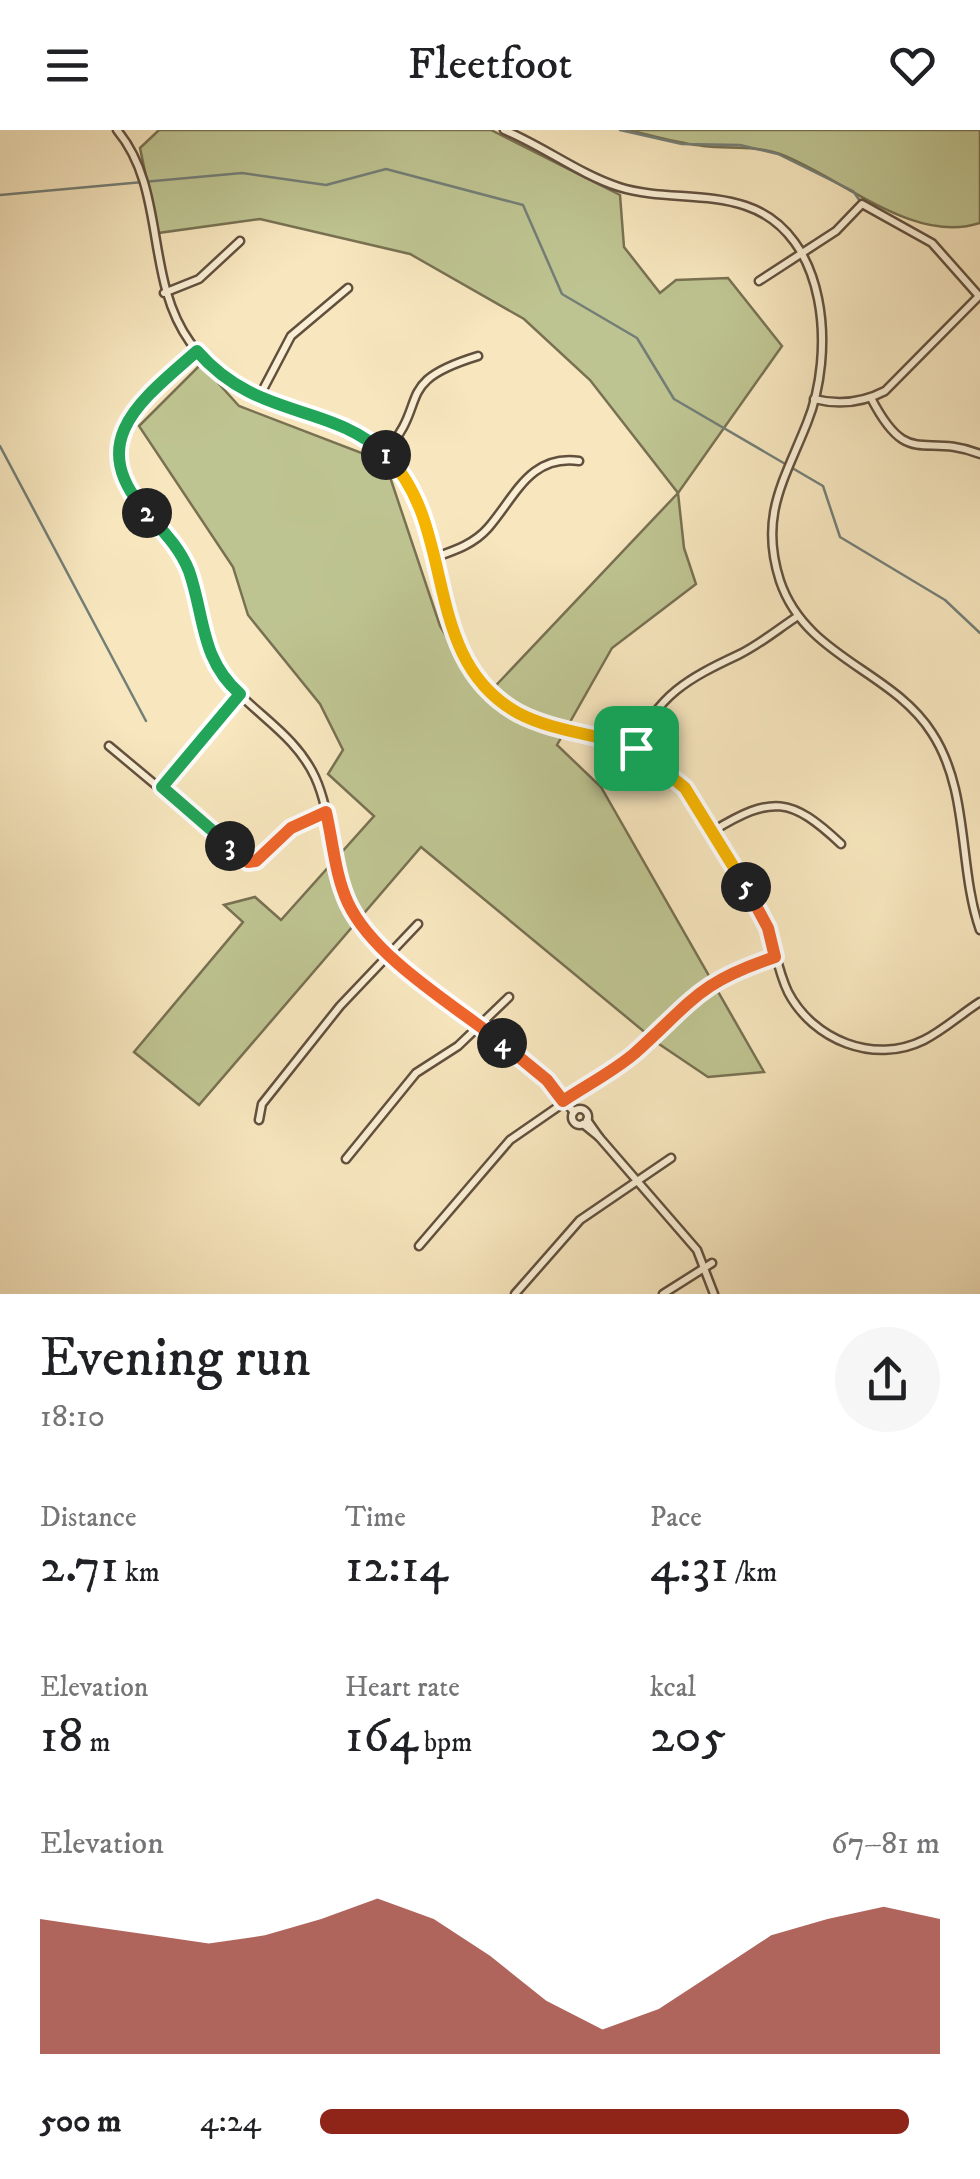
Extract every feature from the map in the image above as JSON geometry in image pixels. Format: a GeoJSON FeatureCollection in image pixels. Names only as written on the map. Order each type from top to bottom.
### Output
{"type":"FeatureCollection","features":[{"type":"Feature","properties":{"kind":"street"},"geometry":{"type":"LineString","coordinates":[[117,130],[144,184],[164,293],[197,351],[225,379],[258,399],[350,430],[384,454],[414,494],[460,651],[492,694],[540,722],[636,748],[680,782],[756,902],[775,957],[802,1013],[832,1037],[858,1047],[886,1050],[909,1046],[980,1002]]}},
{"type":"Feature","properties":{"kind":"street"},"geometry":{"type":"LineString","coordinates":[[504,130],[624,188],[746,206],[776,223],[802,253],[816,283],[821,313],[814,399],[781,477],[773,514],[776,566],[798,616],[824,645],[905,703],[935,738],[951,777],[980,930]]}},
{"type":"Feature","properties":{"kind":"street"},"geometry":{"type":"LineString","coordinates":[[758,281],[836,231],[862,204],[932,243],[980,296],[908,372],[871,398],[833,404],[814,399]]}},
{"type":"Feature","properties":{"kind":"street"},"geometry":{"type":"LineString","coordinates":[[164,293],[199,279],[240,241]]}},
{"type":"Feature","properties":{"kind":"street"},"geometry":{"type":"LineString","coordinates":[[258,399],[291,336],[348,288]]}},
{"type":"Feature","properties":{"kind":"street"},"geometry":{"type":"LineString","coordinates":[[197,351],[132,412],[121,436],[119,463],[131,494],[183,558],[204,643],[222,674],[296,746],[315,778],[348,903],[391,956],[539,1073],[574,1112],[573,1120],[585,1122],[686,1235],[714,1294]]}},
{"type":"Feature","properties":{"kind":"street"},"geometry":{"type":"LineString","coordinates":[[384,454],[400,434],[424,380],[444,366],[478,356]]}},
{"type":"Feature","properties":{"kind":"street"},"geometry":{"type":"LineString","coordinates":[[871,398],[892,434],[913,446],[980,454]]}},
{"type":"Feature","properties":{"kind":"street"},"geometry":{"type":"LineString","coordinates":[[433,558],[464,547],[482,533],[537,469],[560,460],[579,461]]}},
{"type":"Feature","properties":{"kind":"street"},"geometry":{"type":"LineString","coordinates":[[636,748],[652,714],[676,686],[737,656],[798,616]]}},
{"type":"Feature","properties":{"kind":"street"},"geometry":{"type":"LineString","coordinates":[[162,787],[240,694]]}},
{"type":"Feature","properties":{"kind":"street"},"geometry":{"type":"LineString","coordinates":[[110,746],[248,862],[256,861],[300,822],[326,812]]}},
{"type":"Feature","properties":{"kind":"street"},"geometry":{"type":"LineString","coordinates":[[713,832],[750,810],[778,805],[810,815],[841,844]]}},
{"type":"Feature","properties":{"kind":"street"},"geometry":{"type":"LineString","coordinates":[[258,1120],[262,1104],[328,1020],[418,924]]}},
{"type":"Feature","properties":{"kind":"street"},"geometry":{"type":"LineString","coordinates":[[418,1246],[489,1160],[563,1101],[633,1055],[701,989],[720,976],[775,957]]}},
{"type":"Feature","properties":{"kind":"street"},"geometry":{"type":"LineString","coordinates":[[346,1159],[416,1073],[458,1046],[510,997]]}},
{"type":"Feature","properties":{"kind":"street"},"geometry":{"type":"LineString","coordinates":[[515,1294],[580,1220],[670,1158]]}},
{"type":"Feature","properties":{"kind":"street"},"geometry":{"type":"LineString","coordinates":[[663,1294],[712,1263]]}},
{"type":"Feature","properties":{"kind":"green space"},"geometry":{"type":"Polygon","coordinates":[[[159,130],[491,130],[620,195],[624,247],[660,293],[676,280],[728,278],[782,346],[678,493],[590,380],[524,319],[410,254],[260,219],[158,233],[140,148],[159,130]]]}},
{"type":"Feature","properties":{"kind":"green space"},"geometry":{"type":"Polygon","coordinates":[[[626,130],[980,130],[980,223],[955,227],[929,225],[903,217],[803,164],[770,151],[693,145],[626,130]]]}},
{"type":"Feature","properties":{"kind":"green space"},"geometry":{"type":"Polygon","coordinates":[[[201,364],[239,406],[385,462],[440,626],[484,698],[678,493],[684,548],[696,584],[612,648],[557,745],[601,787],[764,1072],[708,1077],[659,1044],[421,847],[199,1105],[134,1052],[243,922],[224,905],[255,897],[281,920],[374,816],[328,774],[343,750],[320,704],[248,615],[233,567],[139,426],[201,364]]]}},
{"type":"Feature","properties":{"kind":"waterway"},"geometry":{"type":"LineString","coordinates":[[620,130],[682,144],[740,145],[778,154],[853,191],[860,201]]}},
{"type":"Feature","properties":{"kind":"waterway"},"geometry":{"type":"LineString","coordinates":[[0,195],[242,173],[326,185],[386,169],[523,205],[562,294],[637,338],[674,399],[823,486],[840,537],[945,600],[980,633]]}},
{"type":"Feature","properties":{"kind":"waterway"},"geometry":{"type":"LineString","coordinates":[[0,446],[146,721]]}},
{"type":"Feature","properties":{"kind":"route"},"geometry":{"type":"LineString","coordinates":[[197,351],[246,394],[350,430],[370,441],[398,468],[414,494],[452,631],[465,662],[480,683],[504,704],[540,722],[636,748],[668,770],[690,795],[756,902],[775,957],[720,976],[690,997],[633,1055],[563,1101],[539,1073],[391,956],[361,924],[342,888],[326,812],[300,822],[256,861],[248,862],[162,787],[240,694],[212,660],[204,643],[192,580],[183,558],[125,483],[119,449],[128,417],[197,351]]}}]}
